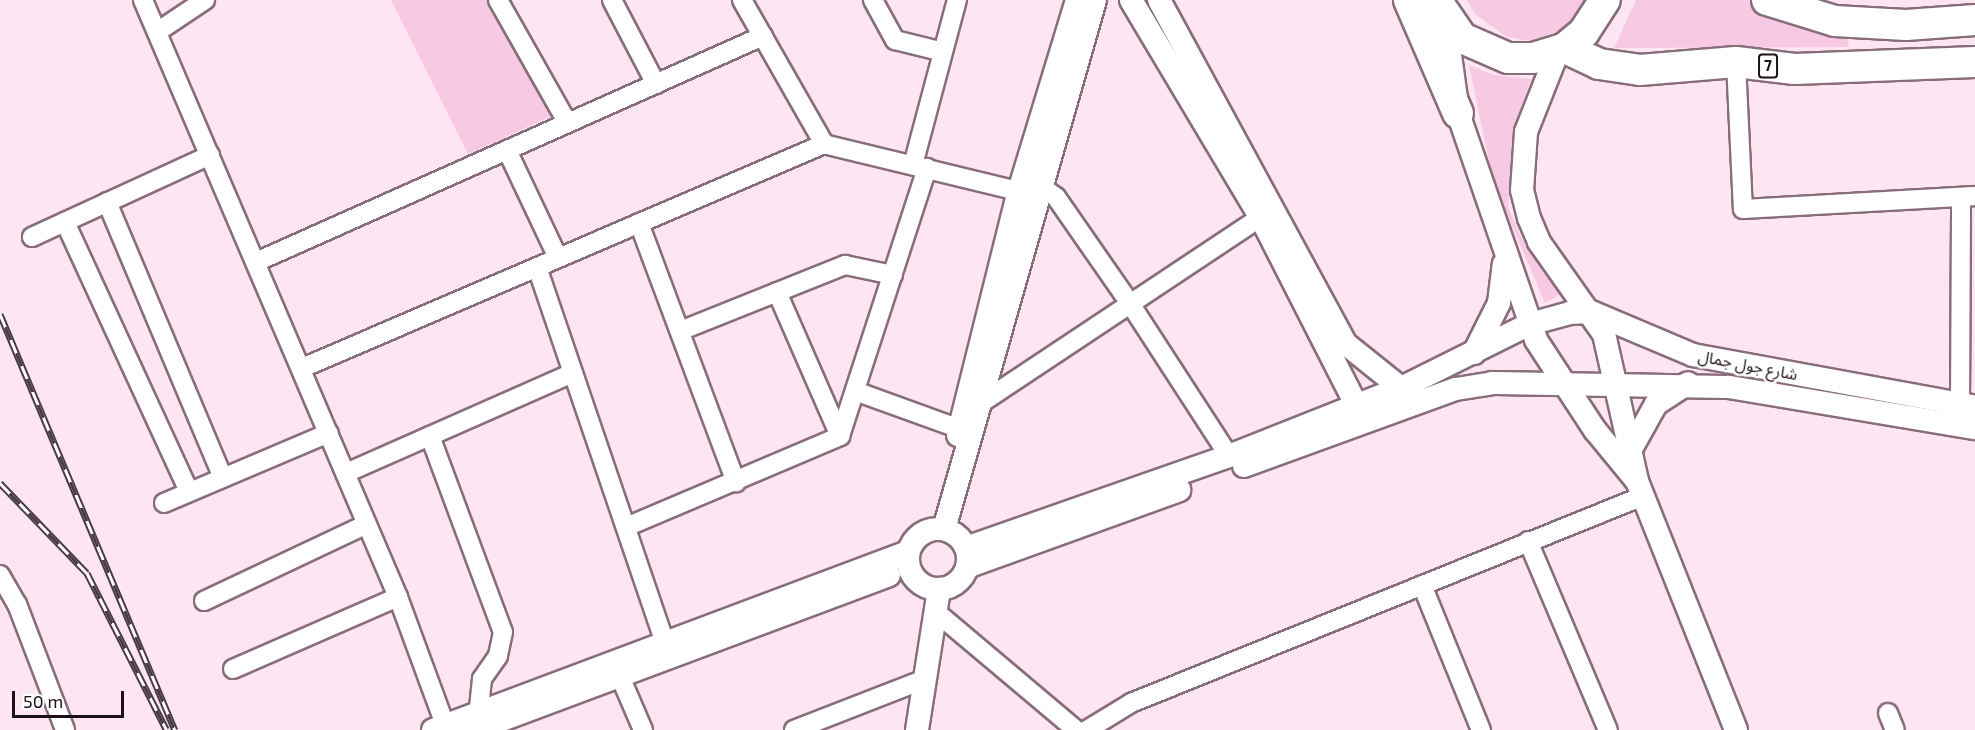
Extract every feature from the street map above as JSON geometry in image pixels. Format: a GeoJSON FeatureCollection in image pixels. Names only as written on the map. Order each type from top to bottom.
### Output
{"type":"FeatureCollection","features":[{"type":"Feature","properties":{"kind":"highway"},"geometry":{"type":"LineString","coordinates":[[1409,0],[1458,113]]}},
{"type":"Feature","properties":{"kind":"highway"},"geometry":{"type":"LineString","coordinates":[[1440,9],[1462,38],[1500,56],[1533,58],[1561,49],[1584,32],[1605,0]]}},
{"type":"Feature","properties":{"kind":"highway"},"geometry":{"type":"LineString","coordinates":[[1767,0],[1835,21],[1906,25],[1975,20]]}},
{"type":"Feature","properties":{"kind":"highway","name":"7"},"geometry":{"type":"LineString","coordinates":[[1561,49],[1599,64],[1640,70],[1736,62],[1795,69],[1975,62]]}},
{"type":"Feature","properties":{"kind":"street"},"geometry":{"type":"LineString","coordinates":[[144,0],[398,597],[441,728],[479,708],[664,639],[908,560]]}},
{"type":"Feature","properties":{"kind":"street"},"geometry":{"type":"LineString","coordinates":[[157,32],[205,0]]}},
{"type":"Feature","properties":{"kind":"street"},"geometry":{"type":"LineString","coordinates":[[498,0],[567,122]]}},
{"type":"Feature","properties":{"kind":"street"},"geometry":{"type":"LineString","coordinates":[[612,0],[656,84]]}},
{"type":"Feature","properties":{"kind":"street"},"geometry":{"type":"LineString","coordinates":[[742,0],[824,144]]}},
{"type":"Feature","properties":{"kind":"street"},"geometry":{"type":"LineString","coordinates":[[873,0],[895,40],[943,52]]}},
{"type":"Feature","properties":{"kind":"street"},"geometry":{"type":"LineString","coordinates":[[626,527],[840,436],[892,275],[920,166],[943,52],[957,0]]}},
{"type":"Feature","properties":{"kind":"street"},"geometry":{"type":"LineString","coordinates":[[937,529],[960,429],[1029,188],[1077,0]]}},
{"type":"Feature","properties":{"kind":"street"},"geometry":{"type":"LineString","coordinates":[[1095,0],[1029,188],[984,401],[937,529],[916,538],[908,560],[917,581],[939,589],[954,585],[967,558],[1401,388],[1530,324],[1591,312]]}},
{"type":"Feature","properties":{"kind":"street"},"geometry":{"type":"LineString","coordinates":[[1131,0],[1268,212],[1346,345],[1401,388]]}},
{"type":"Feature","properties":{"kind":"street"},"geometry":{"type":"LineString","coordinates":[[1159,0],[1268,212],[1357,406]]}},
{"type":"Feature","properties":{"kind":"street"},"geometry":{"type":"LineString","coordinates":[[1440,9],[1458,113],[1504,254],[1530,324],[1566,388],[1640,489]]}},
{"type":"Feature","properties":{"kind":"street"},"geometry":{"type":"LineString","coordinates":[[256,262],[763,36]]}},
{"type":"Feature","properties":{"kind":"street"},"geometry":{"type":"LineString","coordinates":[[1561,49],[1526,132],[1522,190],[1539,242],[1591,312],[1609,350],[1640,489],[1736,730]]}},
{"type":"Feature","properties":{"kind":"street"},"geometry":{"type":"LineString","coordinates":[[1736,62],[1743,209],[1968,196],[1967,406]]}},
{"type":"Feature","properties":{"kind":"street"},"geometry":{"type":"LineString","coordinates":[[302,368],[824,144],[1029,188],[1056,197],[1129,302],[1229,456]]}},
{"type":"Feature","properties":{"kind":"street"},"geometry":{"type":"LineString","coordinates":[[507,150],[558,258]]}},
{"type":"Feature","properties":{"kind":"street"},"geometry":{"type":"LineString","coordinates":[[32,237],[210,155]]}},
{"type":"Feature","properties":{"kind":"street"},"geometry":{"type":"LineString","coordinates":[[107,202],[223,478]]}},
{"type":"Feature","properties":{"kind":"street"},"geometry":{"type":"LineString","coordinates":[[984,401],[1129,302],[1268,212]]}},
{"type":"Feature","properties":{"kind":"street"},"geometry":{"type":"LineString","coordinates":[[65,222],[189,492]]}},
{"type":"Feature","properties":{"kind":"street"},"geometry":{"type":"LineString","coordinates":[[639,223],[736,482]]}},
{"type":"Feature","properties":{"kind":"street"},"geometry":{"type":"LineString","coordinates":[[1473,354],[1499,303],[1504,254]]}},
{"type":"Feature","properties":{"kind":"street"},"geometry":{"type":"LineString","coordinates":[[680,331],[845,266],[892,275]]}},
{"type":"Feature","properties":{"kind":"street"},"geometry":{"type":"LineString","coordinates":[[537,267],[664,639]]}},
{"type":"Feature","properties":{"kind":"street"},"geometry":{"type":"LineString","coordinates":[[777,292],[840,436]]}},
{"type":"Feature","properties":{"kind":"street","name":"شارع جول جمال"},"geometry":{"type":"LineString","coordinates":[[1591,312],[1693,355],[1967,406]]}},
{"type":"Feature","properties":{"kind":"street"},"geometry":{"type":"LineString","coordinates":[[346,473],[573,374]]}},
{"type":"Feature","properties":{"kind":"street","name":"شارع جول جمال"},"geometry":{"type":"LineString","coordinates":[[967,558],[1456,389],[1510,383],[1566,388],[1616,382],[1688,383],[1975,428]]}},
{"type":"Feature","properties":{"kind":"street"},"geometry":{"type":"LineString","coordinates":[[1631,449],[1656,404],[1688,383]]}},
{"type":"Feature","properties":{"kind":"street"},"geometry":{"type":"LineString","coordinates":[[855,391],[960,429]]}},
{"type":"Feature","properties":{"kind":"street"},"geometry":{"type":"LineString","coordinates":[[164,503],[329,433]]}},
{"type":"Feature","properties":{"kind":"street"},"geometry":{"type":"LineString","coordinates":[[430,436],[503,632],[498,656],[482,679],[479,708]]}},
{"type":"Feature","properties":{"kind":"street"},"geometry":{"type":"LineString","coordinates":[[1087,730],[1131,703],[1528,541],[1640,489]]}},
{"type":"Feature","properties":{"kind":"street"},"geometry":{"type":"LineString","coordinates":[[204,601],[367,524]]}},
{"type":"Feature","properties":{"kind":"street"},"geometry":{"type":"LineString","coordinates":[[937,529],[967,558]]}},
{"type":"Feature","properties":{"kind":"street"},"geometry":{"type":"LineString","coordinates":[[1528,541],[1608,730]]}},
{"type":"Feature","properties":{"kind":"street"},"geometry":{"type":"LineString","coordinates":[[475,730],[908,560]]}},
{"type":"Feature","properties":{"kind":"street"},"geometry":{"type":"LineString","coordinates":[[0,575],[17,604],[64,730]]}},
{"type":"Feature","properties":{"kind":"street"},"geometry":{"type":"LineString","coordinates":[[1422,585],[1480,730]]}},
{"type":"Feature","properties":{"kind":"street"},"geometry":{"type":"LineString","coordinates":[[916,730],[939,589]]}},
{"type":"Feature","properties":{"kind":"street"},"geometry":{"type":"LineString","coordinates":[[233,669],[398,597]]}},
{"type":"Feature","properties":{"kind":"street"},"geometry":{"type":"LineString","coordinates":[[936,612],[1076,730]]}},
{"type":"Feature","properties":{"kind":"street"},"geometry":{"type":"LineString","coordinates":[[619,674],[643,730]]}},
{"type":"Feature","properties":{"kind":"street"},"geometry":{"type":"LineString","coordinates":[[794,730],[925,679]]}},
{"type":"Feature","properties":{"kind":"shaded area"},"geometry":{"type":"Polygon","coordinates":[[[391,0],[488,0],[554,115],[468,154],[391,0]]]}},
{"type":"Feature","properties":{"kind":"shaded area"},"geometry":{"type":"Polygon","coordinates":[[[1467,0],[1595,0],[1576,24],[1531,41],[1507,37],[1476,15],[1467,0]]]}},
{"type":"Feature","properties":{"kind":"shaded area"},"geometry":{"type":"Polygon","coordinates":[[[1636,0],[1750,0],[1806,26],[1846,33],[1849,47],[1614,48],[1636,0]]]}},
{"type":"Feature","properties":{"kind":"shaded area"},"geometry":{"type":"Polygon","coordinates":[[[1469,65],[1494,75],[1531,79],[1517,118],[1508,207],[1524,244],[1562,293],[1545,303],[1493,181],[1469,65]]]}},
{"type":"Feature","properties":{"kind":"railway"},"geometry":{"type":"LineString","coordinates":[[0,314],[175,730]]}},
{"type":"Feature","properties":{"kind":"railway"},"geometry":{"type":"LineString","coordinates":[[0,483],[87,573],[166,729]]}}]}
